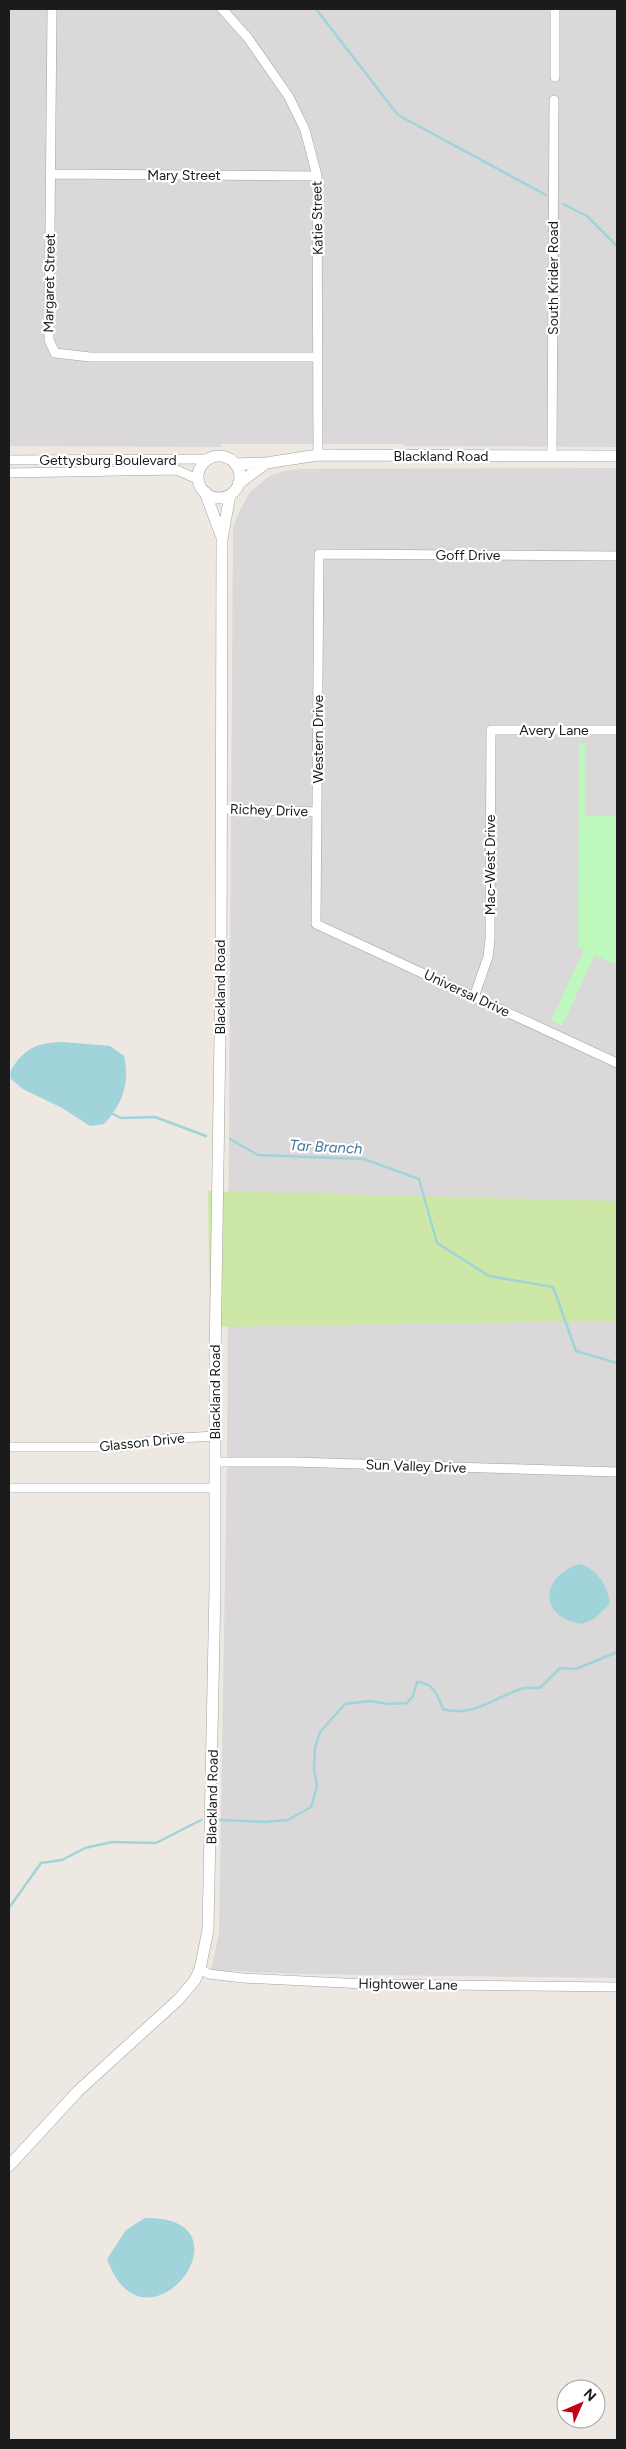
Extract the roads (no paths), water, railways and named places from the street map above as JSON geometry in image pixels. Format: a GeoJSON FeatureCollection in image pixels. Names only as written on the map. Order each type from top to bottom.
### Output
{"type":"FeatureCollection","features":[{"type":"Feature","properties":{"kind":"street","name":"Margaret Street"},"geometry":{"type":"LineString","coordinates":[[52,9],[49,340],[55,353],[90,357],[317,357]]}},
{"type":"Feature","properties":{"kind":"street","name":"Katie Street"},"geometry":{"type":"LineString","coordinates":[[222,9],[233,19],[248,38],[289,98],[305,130],[317,176],[318,455]]}},
{"type":"Feature","properties":{"kind":"street"},"geometry":{"type":"LineString","coordinates":[[554,77],[555,9]]}},
{"type":"Feature","properties":{"kind":"street","name":"South Krider Road"},"geometry":{"type":"LineString","coordinates":[[552,456],[554,100]]}},
{"type":"Feature","properties":{"kind":"street","name":"Mary Street"},"geometry":{"type":"LineString","coordinates":[[50,174],[317,176]]}},
{"type":"Feature","properties":{"kind":"street","name":"Blackland Road"},"geometry":{"type":"LineString","coordinates":[[235,464],[266,464],[318,455],[617,456]]}},
{"type":"Feature","properties":{"kind":"street"},"geometry":{"type":"LineString","coordinates":[[221,456],[235,464],[240,473],[238,484],[230,494],[214,497],[205,492],[199,480],[199,470],[207,459],[221,456]]}},
{"type":"Feature","properties":{"kind":"street","name":"Gettysburg Boulevard"},"geometry":{"type":"LineString","coordinates":[[9,460],[207,459]]}},
{"type":"Feature","properties":{"kind":"street","name":"Blackland Road"},"geometry":{"type":"LineString","coordinates":[[238,484],[266,464]]}},
{"type":"Feature","properties":{"kind":"street","name":"Gettysburg Boulevard"},"geometry":{"type":"LineString","coordinates":[[9,473],[177,470],[199,480]]}},
{"type":"Feature","properties":{"kind":"street","name":"Blackland Road"},"geometry":{"type":"LineString","coordinates":[[205,492],[215,514],[222,539]]}},
{"type":"Feature","properties":{"kind":"street","name":"Blackland Road"},"geometry":{"type":"LineString","coordinates":[[9,2166],[78,2092],[179,1999],[195,1980],[200,1969],[208,1930],[210,1905],[215,1488],[222,539],[230,494]]}},
{"type":"Feature","properties":{"kind":"street","name":"Goff Drive"},"geometry":{"type":"LineString","coordinates":[[319,554],[617,556]]}},
{"type":"Feature","properties":{"kind":"street","name":"Western Drive"},"geometry":{"type":"LineString","coordinates":[[316,924],[319,554]]}},
{"type":"Feature","properties":{"kind":"street","name":"Avery Lane"},"geometry":{"type":"LineString","coordinates":[[491,730],[617,730]]}},
{"type":"Feature","properties":{"kind":"street","name":"Mac-West Drive"},"geometry":{"type":"LineString","coordinates":[[474,997],[488,957],[490,940],[491,730]]}},
{"type":"Feature","properties":{"kind":"street","name":"Richey Drive"},"geometry":{"type":"LineString","coordinates":[[221,809],[317,812]]}},
{"type":"Feature","properties":{"kind":"street","name":"Universal Drive"},"geometry":{"type":"LineString","coordinates":[[316,924],[617,1063]]}},
{"type":"Feature","properties":{"kind":"street","name":"Glasson Drive"},"geometry":{"type":"LineString","coordinates":[[9,1448],[118,1447],[162,1439],[215,1436]]}},
{"type":"Feature","properties":{"kind":"street","name":"Sun Valley Drive"},"geometry":{"type":"LineString","coordinates":[[215,1462],[294,1462],[617,1472]]}},
{"type":"Feature","properties":{"kind":"street"},"geometry":{"type":"LineString","coordinates":[[9,1488],[215,1488]]}},
{"type":"Feature","properties":{"kind":"street","name":"Hightower Lane"},"geometry":{"type":"LineString","coordinates":[[200,1969],[209,1974],[243,1978],[356,1983],[617,1986]]}},
{"type":"Feature","properties":{"kind":"water"},"geometry":{"type":"Polygon","coordinates":[[[63,1042],[110,1046],[124,1056],[126,1075],[123,1092],[116,1109],[104,1124],[90,1126],[62,1108],[23,1089],[11,1079],[13,1067],[22,1055],[43,1044],[63,1042]]]}},
{"type":"Feature","properties":{"kind":"water"},"geometry":{"type":"Polygon","coordinates":[[[579,1564],[596,1574],[605,1586],[609,1599],[609,1605],[594,1619],[582,1624],[557,1614],[551,1605],[549,1596],[551,1587],[557,1578],[566,1570],[579,1564]]]}},
{"type":"Feature","properties":{"kind":"water"},"geometry":{"type":"Polygon","coordinates":[[[145,2218],[178,2224],[192,2239],[193,2258],[183,2278],[166,2293],[145,2297],[124,2288],[107,2259],[126,2230],[145,2218]]]}},
{"type":"Feature","properties":{"kind":"waterway"},"geometry":{"type":"LineString","coordinates":[[316,9],[398,115],[546,195]]}},
{"type":"Feature","properties":{"kind":"waterway"},"geometry":{"type":"LineString","coordinates":[[563,204],[587,216],[617,246]]}},
{"type":"Feature","properties":{"kind":"waterway","name":"Tar Branch"},"geometry":{"type":"LineString","coordinates":[[111,1113],[121,1118],[155,1117],[206,1136]]}},
{"type":"Feature","properties":{"kind":"waterway","name":"Tar Branch"},"geometry":{"type":"LineString","coordinates":[[230,1139],[258,1155],[364,1159],[419,1179],[437,1243],[489,1276],[553,1287],[576,1351],[617,1363]]}},
{"type":"Feature","properties":{"kind":"waterway"},"geometry":{"type":"LineString","coordinates":[[220,1820],[265,1822],[288,1820],[311,1807],[317,1787],[314,1769],[315,1748],[320,1732],[345,1704],[370,1701],[388,1704],[407,1703],[413,1696],[417,1682],[431,1687],[443,1709],[463,1711],[482,1706],[520,1689],[540,1688],[560,1668],[576,1669],[617,1652]]}},
{"type":"Feature","properties":{"kind":"waterway"},"geometry":{"type":"LineString","coordinates":[[9,1908],[41,1863],[62,1860],[85,1848],[112,1842],[156,1843],[201,1820]]}}]}
